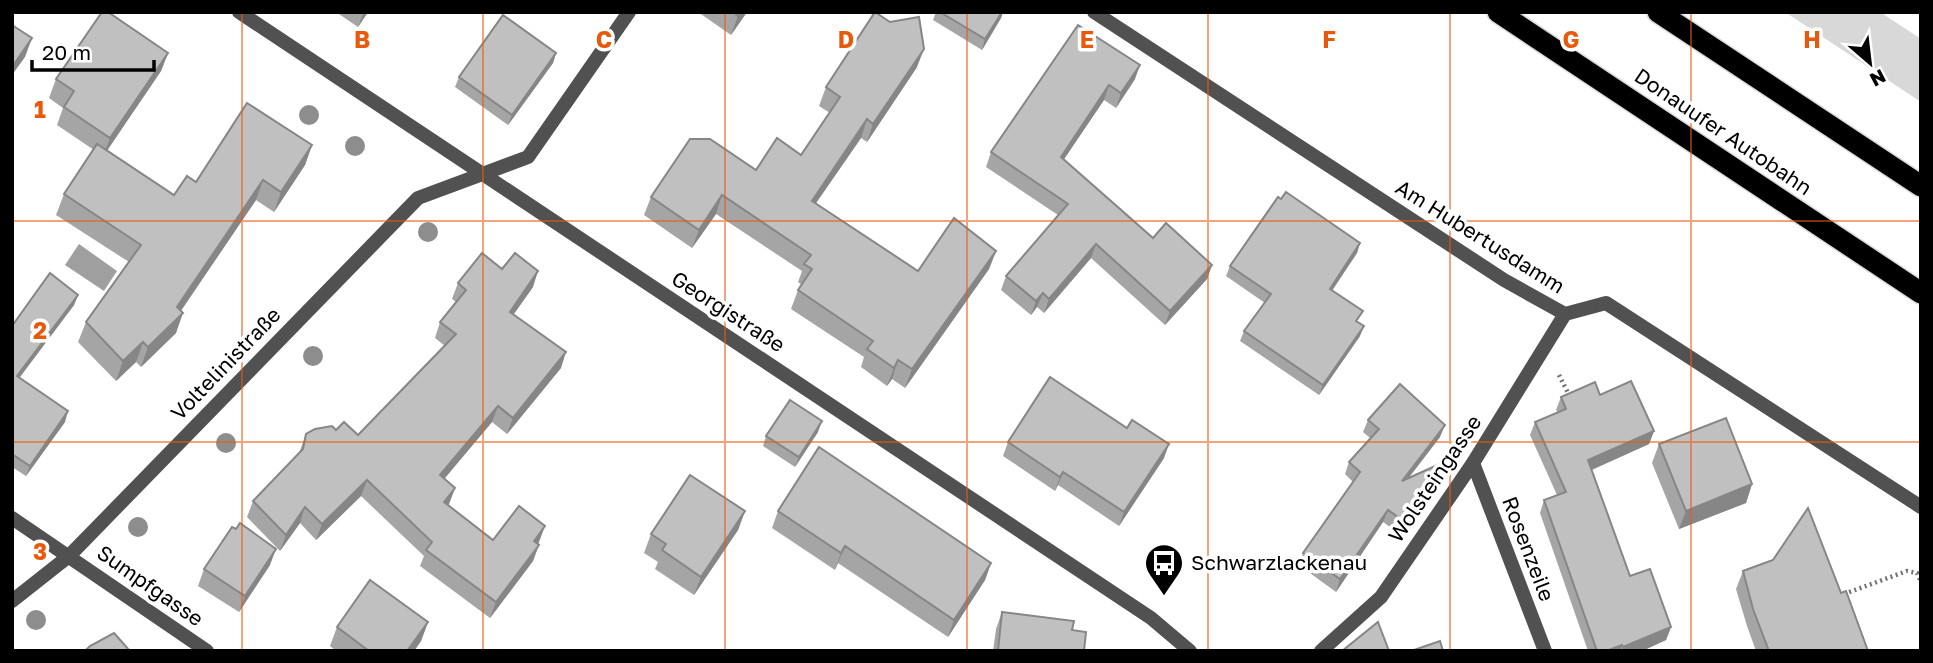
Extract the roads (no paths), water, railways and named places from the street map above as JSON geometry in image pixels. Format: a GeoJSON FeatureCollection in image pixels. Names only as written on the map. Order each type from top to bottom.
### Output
{"type":"FeatureCollection","features":[{"type":"Feature","properties":{"kind":"highway","name":"Donauufer Autobahn"},"geometry":{"type":"LineString","coordinates":[[1498,12],[1921,293]]}},
{"type":"Feature","properties":{"kind":"highway"},"geometry":{"type":"LineString","coordinates":[[1658,12],[1921,186]]}},
{"type":"Feature","properties":{"kind":"street","name":"Georgistraße"},"geometry":{"type":"LineString","coordinates":[[239,12],[1151,618],[1190,651]]}},
{"type":"Feature","properties":{"kind":"street","name":"Voltelinistraße"},"geometry":{"type":"LineString","coordinates":[[12,601],[69,556],[418,198],[528,157],[629,12]]}},
{"type":"Feature","properties":{"kind":"street","name":"Am Hubertusdamm"},"geometry":{"type":"LineString","coordinates":[[1094,12],[1496,275],[1565,314],[1606,303],[1921,507]]}},
{"type":"Feature","properties":{"kind":"street","name":"Wolsteingasse"},"geometry":{"type":"LineString","coordinates":[[1321,651],[1381,597],[1473,463],[1565,314]]}},
{"type":"Feature","properties":{"kind":"street","name":"Rosenzeile"},"geometry":{"type":"LineString","coordinates":[[1473,463],[1545,651]]}},
{"type":"Feature","properties":{"kind":"street","name":"Sumpfgasse"},"geometry":{"type":"LineString","coordinates":[[12,518],[206,651]]}},
{"type":"Feature","properties":{"kind":"place","name":"Schwarzlackenau"},"geometry":{"type":"Point","coordinates":[1164,597]}}]}
